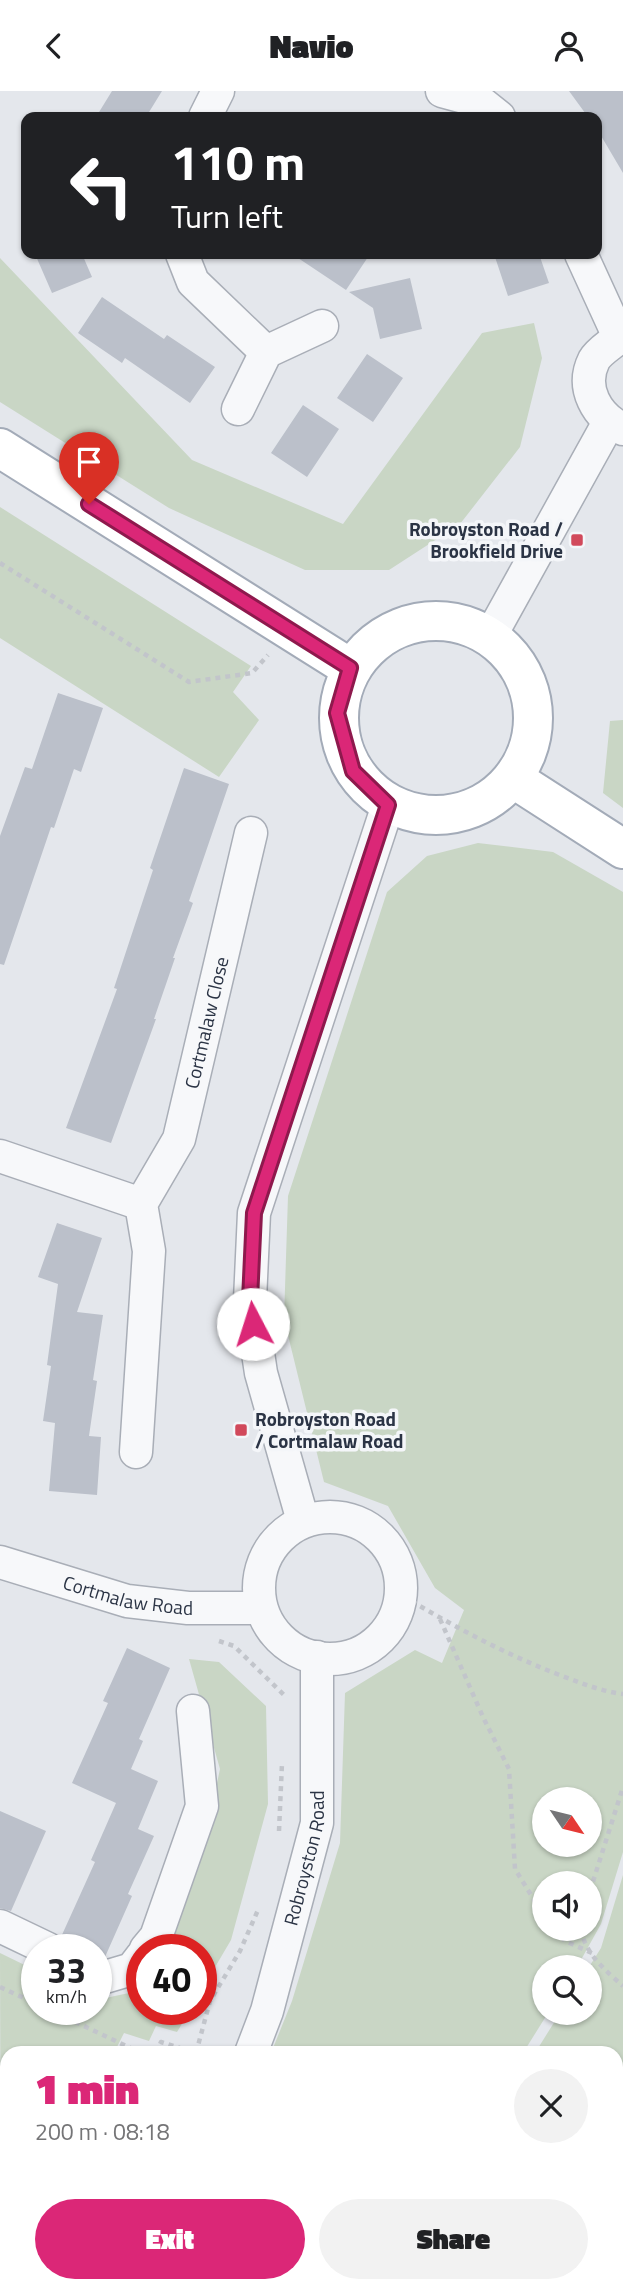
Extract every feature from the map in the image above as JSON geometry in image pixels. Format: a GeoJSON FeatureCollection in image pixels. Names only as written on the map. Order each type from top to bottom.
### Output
{"type":"FeatureCollection","features":[{"type":"Feature","properties":{"kind":"main road"},"geometry":{"type":"LineString","coordinates":[[0,448],[350,668]]}},
{"type":"Feature","properties":{"kind":"main road"},"geometry":{"type":"LineString","coordinates":[[440,618],[491,635],[524,671],[535,732],[514,779],[490,801],[446,817],[410,813],[388,805],[353,771],[337,713],[350,668],[384,633],[440,618]]}},
{"type":"Feature","properties":{"kind":"main road"},"geometry":{"type":"LineString","coordinates":[[514,779],[623,849]]}},
{"type":"Feature","properties":{"kind":"street"},"geometry":{"type":"LineString","coordinates":[[208,112],[218,91]]}},
{"type":"Feature","properties":{"kind":"street"},"geometry":{"type":"LineString","coordinates":[[442,91],[479,101],[493,112]]}},
{"type":"Feature","properties":{"kind":"street"},"geometry":{"type":"LineString","coordinates":[[184,259],[193,282],[266,352]]}},
{"type":"Feature","properties":{"kind":"street"},"geometry":{"type":"LineString","coordinates":[[491,635],[616,425],[592,400],[588,380],[595,358],[621,337],[583,259]]}},
{"type":"Feature","properties":{"kind":"street"},"geometry":{"type":"LineString","coordinates":[[238,409],[266,352],[322,326]]}},
{"type":"Feature","properties":{"kind":"street"},"geometry":{"type":"LineString","coordinates":[[303,1521],[259,1361],[250,1300],[254,1213],[388,805]]}},
{"type":"Feature","properties":{"kind":"street","name":"Cortmalaw Close"},"geometry":{"type":"LineString","coordinates":[[141,1204],[178,1139],[251,833]]}},
{"type":"Feature","properties":{"kind":"street"},"geometry":{"type":"LineString","coordinates":[[0,1156],[141,1204],[149,1251],[136,1452]]}},
{"type":"Feature","properties":{"kind":"street"},"geometry":{"type":"LineString","coordinates":[[317,1517],[340,1517],[362,1524],[381,1538],[394,1554],[403,1597],[399,1612],[374,1646],[357,1656],[317,1657],[287,1646],[271,1630],[261,1608],[258,1574],[271,1549],[303,1521],[317,1517]]}},
{"type":"Feature","properties":{"kind":"street","name":"Cortmalaw Road"},"geometry":{"type":"LineString","coordinates":[[0,1562],[127,1601],[188,1608],[261,1608]]}},
{"type":"Feature","properties":{"kind":"street","name":"Robroyston Road"},"geometry":{"type":"LineString","coordinates":[[254,2046],[267,2011],[317,1823],[317,1657]]}},
{"type":"Feature","properties":{"kind":"street"},"geometry":{"type":"LineString","coordinates":[[157,1934],[202,1806],[193,1711]]}},
{"type":"Feature","properties":{"kind":"street"},"geometry":{"type":"LineString","coordinates":[[0,1926],[21,1936]]}},
{"type":"Feature","properties":{"kind":"path"},"geometry":{"type":"LineString","coordinates":[[0,563],[189,683],[252,673],[289,631]]}},
{"type":"Feature","properties":{"kind":"path"},"geometry":{"type":"LineString","coordinates":[[403,1597],[440,1619],[522,1660],[601,1691],[623,1694]]}},
{"type":"Feature","properties":{"kind":"path"},"geometry":{"type":"LineString","coordinates":[[440,1619],[509,1769],[515,1869],[532,1897]]}},
{"type":"Feature","properties":{"kind":"path"},"geometry":{"type":"LineString","coordinates":[[214,1640],[234,1646],[285,1696]]}},
{"type":"Feature","properties":{"kind":"path"},"geometry":{"type":"LineString","coordinates":[[279,1840],[282,1762]]}},
{"type":"Feature","properties":{"kind":"path"},"geometry":{"type":"LineString","coordinates":[[596,1871],[623,1787]]}},
{"type":"Feature","properties":{"kind":"path"},"geometry":{"type":"LineString","coordinates":[[198,2046],[209,2001],[240,1951],[260,1908]]}},
{"type":"Feature","properties":{"kind":"path"},"geometry":{"type":"LineString","coordinates":[[565,1941],[593,1954]]}},
{"type":"Feature","properties":{"kind":"path"},"geometry":{"type":"LineString","coordinates":[[584,1941],[605,1970],[623,1986]]}},
{"type":"Feature","properties":{"kind":"path"},"geometry":{"type":"LineString","coordinates":[[0,1987],[21,1997]]}},
{"type":"Feature","properties":{"kind":"path"},"geometry":{"type":"LineString","coordinates":[[80,2025],[123,2046]]}},
{"type":"Feature","properties":{"kind":"path"},"geometry":{"type":"LineString","coordinates":[[159,2046],[161,2042],[174,2046]]}},
{"type":"Feature","properties":{"kind":"green space"},"geometry":{"type":"Polygon","coordinates":[[[0,258],[192,460],[343,524],[482,333],[534,323],[542,358],[520,447],[460,524],[389,570],[305,570],[169,508],[0,402],[0,258]]]}},
{"type":"Feature","properties":{"kind":"green space"},"geometry":{"type":"Polygon","coordinates":[[[0,507],[251,666],[233,692],[259,720],[219,777],[0,638],[0,507]]]}},
{"type":"Feature","properties":{"kind":"green space"},"geometry":{"type":"Polygon","coordinates":[[[623,720],[623,808],[603,793],[610,721],[623,720]]]}},
{"type":"Feature","properties":{"kind":"green space"},"geometry":{"type":"Polygon","coordinates":[[[478,843],[553,852],[623,892],[623,1852],[602,1921],[602,1871],[532,1871],[532,1941],[592,1941],[584,1955],[532,1955],[532,2025],[540,2025],[527,2046],[274,2046],[292,2001],[340,1843],[345,1693],[415,1650],[442,1663],[464,1610],[435,1588],[388,1506],[324,1482],[284,1319],[288,1196],[387,892],[427,856],[478,843]]]}},
{"type":"Feature","properties":{"kind":"green space"},"geometry":{"type":"Polygon","coordinates":[[[189,1659],[219,1662],[266,1706],[268,1804],[231,1940],[217,1964],[217,1934],[170,1934],[199,1867],[220,1769],[189,1659]]]}},
{"type":"Feature","properties":{"kind":"green space"},"geometry":{"type":"Polygon","coordinates":[[[623,1875],[623,2046],[539,2046],[552,2025],[602,2025],[602,1955],[597,1955],[623,1875]]]}},
{"type":"Feature","properties":{"kind":"green space"},"geometry":{"type":"Polygon","coordinates":[[[0,1953],[21,1963],[21,2025],[112,2025],[112,1997],[126,1994],[126,2025],[181,2025],[177,2032],[156,2026],[149,2041],[124,2033],[118,2046],[0,2046],[0,1953]]]}},
{"type":"Feature","properties":{"kind":"building"},"geometry":{"type":"Polygon","coordinates":[[[112,91],[162,91],[149,112],[99,112],[112,91]]]}},
{"type":"Feature","properties":{"kind":"building"},"geometry":{"type":"Polygon","coordinates":[[[569,91],[623,91],[623,173],[602,137],[602,112],[584,112],[569,91]]]}},
{"type":"Feature","properties":{"kind":"building"},"geometry":{"type":"Polygon","coordinates":[[[37,259],[84,259],[92,277],[52,293],[37,259]]]}},
{"type":"Feature","properties":{"kind":"building"},"geometry":{"type":"Polygon","coordinates":[[[300,259],[367,259],[346,290],[300,259]]]}},
{"type":"Feature","properties":{"kind":"building"},"geometry":{"type":"Polygon","coordinates":[[[496,259],[541,259],[549,283],[508,296],[496,259]]]}},
{"type":"Feature","properties":{"kind":"building"},"geometry":{"type":"Polygon","coordinates":[[[410,278],[422,329],[380,339],[373,308],[349,292],[410,278]]]}},
{"type":"Feature","properties":{"kind":"building"},"geometry":{"type":"Polygon","coordinates":[[[102,297],[164,339],[167,335],[215,367],[190,403],[125,358],[122,363],[78,333],[102,297]]]}},
{"type":"Feature","properties":{"kind":"building"},"geometry":{"type":"Polygon","coordinates":[[[367,354],[403,378],[373,422],[337,398],[367,354]]]}},
{"type":"Feature","properties":{"kind":"building"},"geometry":{"type":"Polygon","coordinates":[[[303,405],[339,429],[307,477],[271,453],[303,405]]]}},
{"type":"Feature","properties":{"kind":"building"},"geometry":{"type":"Polygon","coordinates":[[[58,693],[103,708],[81,772],[74,769],[54,828],[51,827],[4,965],[0,964],[0,836],[25,767],[32,769],[58,693]]]}},
{"type":"Feature","properties":{"kind":"building"},"geometry":{"type":"Polygon","coordinates":[[[184,768],[229,784],[189,901],[193,903],[173,958],[156,1019],[111,1143],[66,1128],[117,989],[114,988],[153,870],[150,868],[184,768]]]}},
{"type":"Feature","properties":{"kind":"building"},"geometry":{"type":"Polygon","coordinates":[[[57,1223],[102,1238],[77,1312],[103,1315],[93,1380],[97,1381],[89,1436],[101,1437],[97,1495],[49,1491],[55,1423],[43,1421],[51,1366],[47,1365],[58,1284],[38,1277],[57,1223]]]}},
{"type":"Feature","properties":{"kind":"building"},"geometry":{"type":"Polygon","coordinates":[[[127,1648],[170,1668],[139,1739],[143,1741],[131,1769],[158,1781],[138,1829],[154,1836],[128,1894],[132,1896],[112,1941],[112,1934],[62,1934],[95,1862],[91,1860],[116,1803],[72,1783],[108,1703],[103,1701],[127,1648]]]}},
{"type":"Feature","properties":{"kind":"building"},"geometry":{"type":"Polygon","coordinates":[[[0,1811],[46,1831],[11,1911],[0,1908],[0,1811]]]}},
{"type":"Feature","properties":{"kind":"place","name":"Robroyston Road / Brookfield Drive"},"geometry":{"type":"Point","coordinates":[577,540]}},
{"type":"Feature","properties":{"kind":"place","name":"Robroyston Road / Cortmalaw Road"},"geometry":{"type":"Point","coordinates":[241,1430]}},
{"type":"Feature","properties":{"kind":"route"},"geometry":{"type":"LineString","coordinates":[[89,504],[350,668],[337,713],[353,771],[388,805],[254,1213],[250,1300],[253,1324]]}}]}
